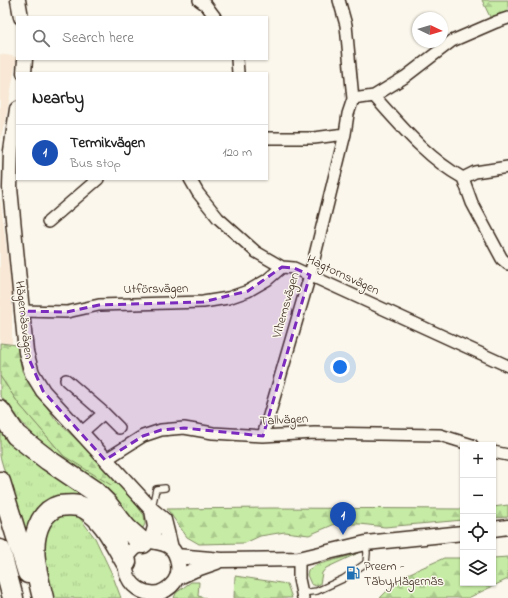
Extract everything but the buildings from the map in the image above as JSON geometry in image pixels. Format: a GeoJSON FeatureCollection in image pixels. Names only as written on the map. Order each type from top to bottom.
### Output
{"type":"FeatureCollection","features":[{"type":"Feature","properties":{"kind":"highway"},"geometry":{"type":"LineString","coordinates":[[0,412],[16,435],[48,460],[94,491],[107,504],[126,528],[147,542]]}},
{"type":"Feature","properties":{"kind":"highway"},"geometry":{"type":"LineString","coordinates":[[0,482],[36,598]]}},
{"type":"Feature","properties":{"kind":"highway"},"geometry":{"type":"LineString","coordinates":[[43,598],[35,562],[34,541],[37,528],[44,515],[55,507],[69,504],[85,508],[103,525],[126,562]]}},
{"type":"Feature","properties":{"kind":"highway"},"geometry":{"type":"LineString","coordinates":[[0,550],[13,598]]}},
{"type":"Feature","properties":{"kind":"highway"},"geometry":{"type":"LineString","coordinates":[[0,581],[6,598]]}},
{"type":"Feature","properties":{"kind":"street"},"geometry":{"type":"LineString","coordinates":[[18,0],[21,16]]}},
{"type":"Feature","properties":{"kind":"street"},"geometry":{"type":"LineString","coordinates":[[199,0],[206,5],[214,16]]}},
{"type":"Feature","properties":{"kind":"street"},"geometry":{"type":"LineString","coordinates":[[339,0],[346,25],[353,99],[374,96],[405,77],[452,41],[508,18]]}},
{"type":"Feature","properties":{"kind":"street"},"geometry":{"type":"LineString","coordinates":[[237,60],[238,72]]}},
{"type":"Feature","properties":{"kind":"street"},"geometry":{"type":"LineString","coordinates":[[374,96],[416,143],[447,169],[463,178],[472,203],[502,259],[508,264]]}},
{"type":"Feature","properties":{"kind":"street","name":"Vihemsvägen"},"geometry":{"type":"LineString","coordinates":[[263,436],[310,275],[345,134],[348,114],[353,99]]}},
{"type":"Feature","properties":{"kind":"street","name":"Hägernäsvägen"},"geometry":{"type":"LineString","coordinates":[[16,116],[11,151],[10,188],[26,352],[32,373],[43,391],[105,460],[152,510],[164,520],[173,552]]}},
{"type":"Feature","properties":{"kind":"street"},"geometry":{"type":"LineString","coordinates":[[268,138],[314,138],[345,134]]}},
{"type":"Feature","properties":{"kind":"street"},"geometry":{"type":"LineString","coordinates":[[463,178],[475,172],[508,167]]}},
{"type":"Feature","properties":{"kind":"street"},"geometry":{"type":"LineString","coordinates":[[48,222],[97,180]]}},
{"type":"Feature","properties":{"kind":"street","name":"Hagtornsvägen"},"geometry":{"type":"LineString","coordinates":[[191,180],[198,193],[218,218],[256,252],[282,267],[294,268],[310,275],[508,366]]}},
{"type":"Feature","properties":{"kind":"street","name":"Utförsvägen"},"geometry":{"type":"LineString","coordinates":[[22,311],[67,312],[100,305],[203,302],[228,298],[248,291],[267,280],[282,267]]}},
{"type":"Feature","properties":{"kind":"street"},"geometry":{"type":"LineString","coordinates":[[66,380],[119,428]]}},
{"type":"Feature","properties":{"kind":"street"},"geometry":{"type":"LineString","coordinates":[[81,433],[104,413]]}},
{"type":"Feature","properties":{"kind":"street","name":"Tallvägen"},"geometry":{"type":"LineString","coordinates":[[105,460],[143,436],[160,430],[184,428],[213,433],[263,436],[314,433],[440,435],[462,442]]}},
{"type":"Feature","properties":{"kind":"street"},"geometry":{"type":"LineString","coordinates":[[496,453],[508,456]]}},
{"type":"Feature","properties":{"kind":"street"},"geometry":{"type":"LineString","coordinates":[[147,542],[155,527],[152,510]]}},
{"type":"Feature","properties":{"kind":"street"},"geometry":{"type":"LineString","coordinates":[[496,529],[508,527]]}},
{"type":"Feature","properties":{"kind":"street"},"geometry":{"type":"LineString","coordinates":[[173,552],[178,569],[176,578],[172,585],[163,594],[134,593],[128,580],[126,562],[132,550],[147,542],[160,542],[173,552],[222,560],[299,559],[366,543],[460,533]]}},
{"type":"Feature","properties":{"kind":"street"},"geometry":{"type":"LineString","coordinates":[[299,559],[299,579],[302,595]]}},
{"type":"Feature","properties":{"kind":"street"},"geometry":{"type":"LineString","coordinates":[[176,578],[222,560]]}},
{"type":"Feature","properties":{"kind":"lane"},"geometry":{"type":"LineString","coordinates":[[152,510],[156,489],[165,488]]}},
{"type":"Feature","properties":{"kind":"lane"},"geometry":{"type":"LineString","coordinates":[[302,595],[317,591],[343,579],[366,563],[366,543]]}},
{"type":"Feature","properties":{"kind":"highlighted area"},"geometry":{"type":"Polygon","coordinates":[[[282,267],[294,268],[310,275],[263,436],[184,428],[161,430],[143,436],[105,460],[43,391],[26,352],[22,311],[67,312],[99,305],[203,302],[248,291],[282,267]]]}},
{"type":"Feature","properties":{"kind":"shaded area"},"geometry":{"type":"Polygon","coordinates":[[[0,54],[16,57],[16,60],[0,141],[0,54]]]}},
{"type":"Feature","properties":{"kind":"shaded area"},"geometry":{"type":"Polygon","coordinates":[[[0,197],[12,291],[12,344],[0,343],[0,197]]]}},
{"type":"Feature","properties":{"kind":"green space"},"geometry":{"type":"Polygon","coordinates":[[[482,0],[508,0],[508,13],[491,19],[482,0]]]}},
{"type":"Feature","properties":{"kind":"green space"},"geometry":{"type":"Polygon","coordinates":[[[0,343],[17,345],[22,371],[56,420],[118,481],[111,485],[64,456],[19,404],[0,376],[0,343]]]}},
{"type":"Feature","properties":{"kind":"green space"},"geometry":{"type":"Polygon","coordinates":[[[0,376],[19,404],[64,456],[118,481],[144,515],[145,524],[143,528],[136,530],[53,455],[14,414],[0,395],[0,376]]]}},
{"type":"Feature","properties":{"kind":"green space"},"geometry":{"type":"Polygon","coordinates":[[[0,422],[96,503],[77,498],[25,543],[0,456],[0,422]]]}},
{"type":"Feature","properties":{"kind":"green space"},"geometry":{"type":"Polygon","coordinates":[[[508,505],[508,517],[496,518],[496,507],[508,505]]]}},
{"type":"Feature","properties":{"kind":"green space"},"geometry":{"type":"Polygon","coordinates":[[[167,509],[460,509],[460,520],[385,527],[360,524],[335,524],[309,535],[285,532],[260,536],[245,543],[199,544],[187,537],[167,509]]]}},
{"type":"Feature","properties":{"kind":"green space"},"geometry":{"type":"Polygon","coordinates":[[[69,514],[79,517],[95,538],[112,574],[121,598],[51,598],[42,538],[53,519],[69,514]]]}},
{"type":"Feature","properties":{"kind":"green space"},"geometry":{"type":"Polygon","coordinates":[[[356,554],[326,568],[322,573],[320,584],[316,586],[311,584],[307,575],[308,570],[316,565],[356,554]]]}},
{"type":"Feature","properties":{"kind":"green space"},"geometry":{"type":"Polygon","coordinates":[[[508,557],[508,579],[496,585],[496,558],[508,557]]]}},
{"type":"Feature","properties":{"kind":"green space"},"geometry":{"type":"Polygon","coordinates":[[[444,558],[460,558],[460,586],[493,586],[468,598],[380,598],[401,577],[444,558]]]}},
{"type":"Feature","properties":{"kind":"green space"},"geometry":{"type":"Polygon","coordinates":[[[235,576],[287,584],[292,598],[234,598],[235,576]]]}},
{"type":"Feature","properties":{"kind":"green space"},"geometry":{"type":"Polygon","coordinates":[[[191,582],[199,582],[198,596],[206,598],[174,598],[176,593],[191,582]]]}},
{"type":"Feature","properties":{"kind":"place","name":"Termikvägen"},"geometry":{"type":"Point","coordinates":[343,535]}},
{"type":"Feature","properties":{"kind":"place","name":"Preem - Täby,Hägernäs"},"geometry":{"type":"Point","coordinates":[353,573]}}]}
